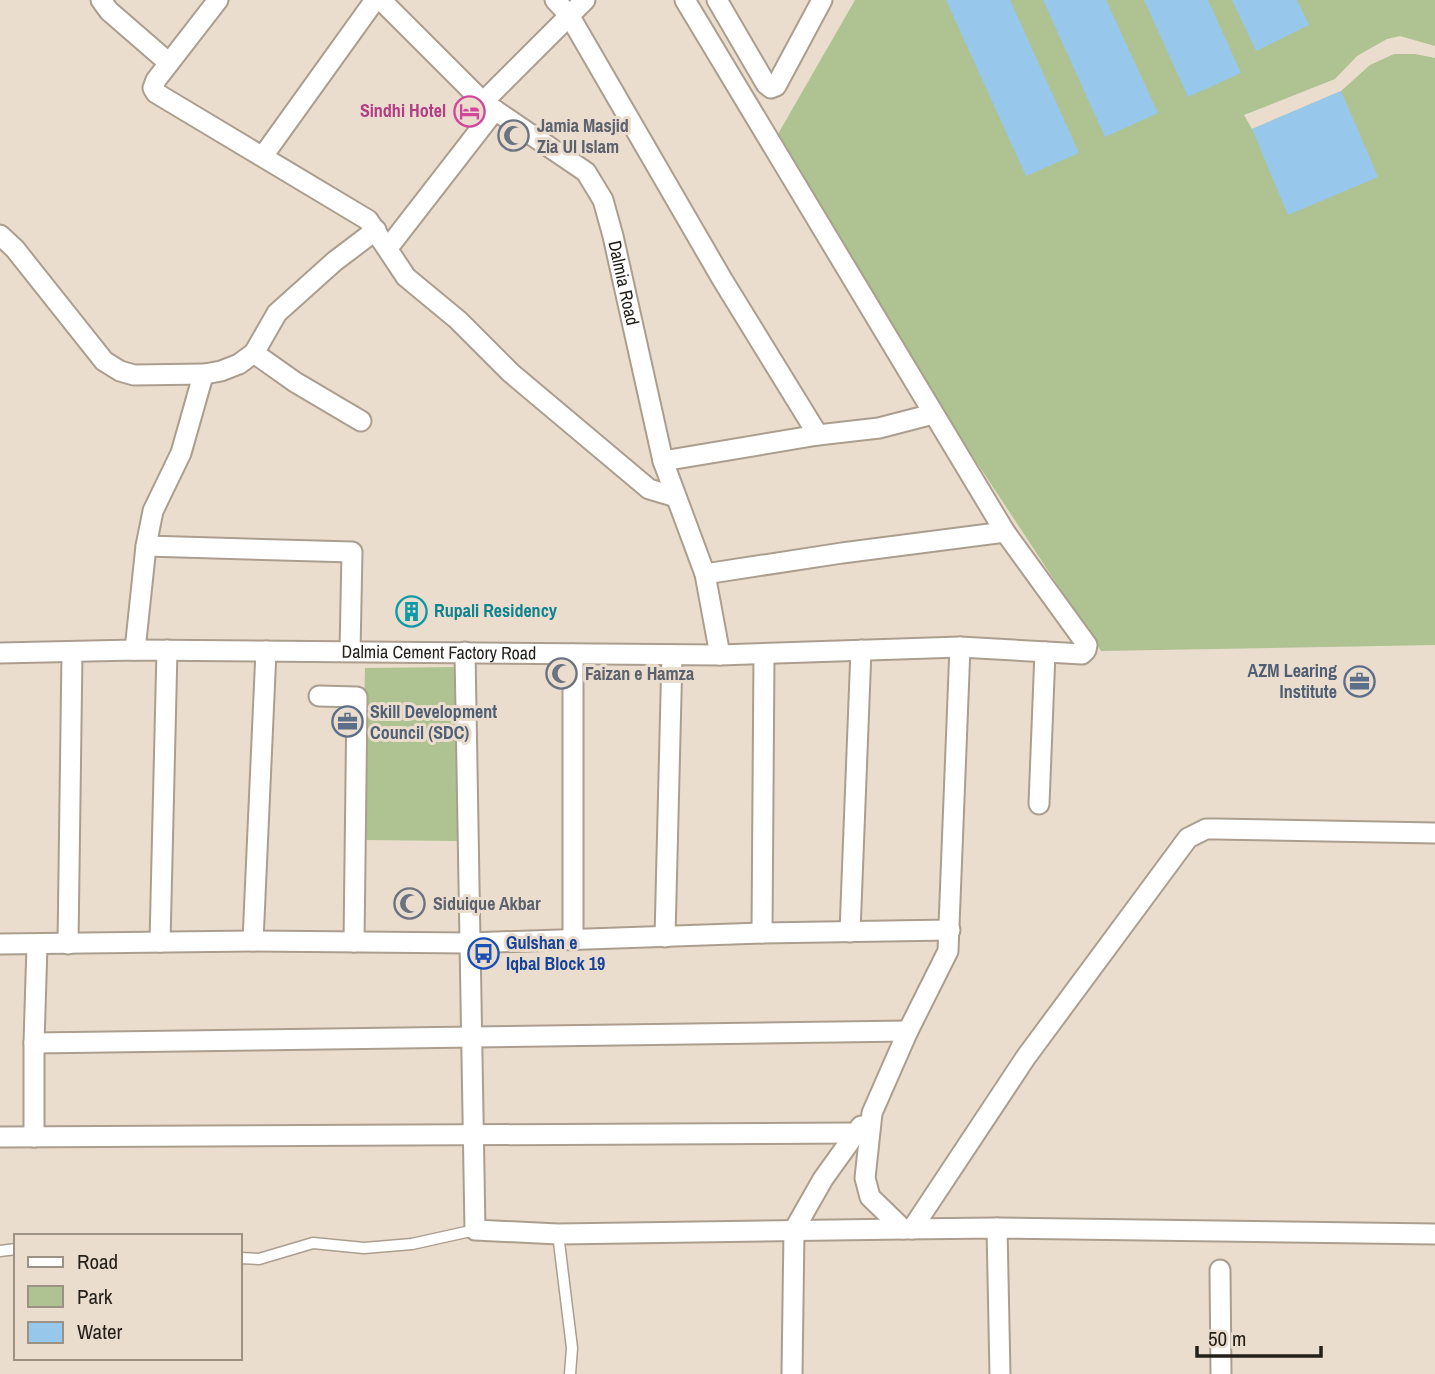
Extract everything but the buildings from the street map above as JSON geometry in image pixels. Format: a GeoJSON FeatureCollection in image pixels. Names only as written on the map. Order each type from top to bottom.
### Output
{"type":"FeatureCollection","features":[{"type":"Feature","properties":{"kind":"street"},"geometry":{"type":"LineString","coordinates":[[101,0],[109,11],[169,63]]}},
{"type":"Feature","properties":{"kind":"street"},"geometry":{"type":"LineString","coordinates":[[218,0],[156,80],[153,88],[156,93],[368,220],[406,277],[458,320],[511,373],[649,489],[677,497]]}},
{"type":"Feature","properties":{"kind":"street"},"geometry":{"type":"LineString","coordinates":[[263,156],[375,0]]}},
{"type":"Feature","properties":{"kind":"street","name":"Dalmia Road"},"geometry":{"type":"LineString","coordinates":[[381,0],[489,106],[586,172],[603,200],[663,461],[705,574],[720,655]]}},
{"type":"Feature","properties":{"kind":"street"},"geometry":{"type":"LineString","coordinates":[[555,0],[569,16],[722,279],[818,435]]}},
{"type":"Feature","properties":{"kind":"street"},"geometry":{"type":"LineString","coordinates":[[388,248],[489,106],[585,0]]}},
{"type":"Feature","properties":{"kind":"street"},"geometry":{"type":"LineString","coordinates":[[685,0],[1005,532],[705,574]]}},
{"type":"Feature","properties":{"kind":"street"},"geometry":{"type":"LineString","coordinates":[[717,0],[766,84],[771,88],[776,86],[822,0]]}},
{"type":"Feature","properties":{"kind":"street"},"geometry":{"type":"LineString","coordinates":[[0,235],[15,249],[104,362],[134,375],[205,374],[239,364],[254,353],[277,313],[334,261],[376,230]]}},
{"type":"Feature","properties":{"kind":"street"},"geometry":{"type":"LineString","coordinates":[[254,353],[295,382],[361,421]]}},
{"type":"Feature","properties":{"kind":"street"},"geometry":{"type":"LineString","coordinates":[[135,650],[146,546],[153,511],[181,453],[205,374]]}},
{"type":"Feature","properties":{"kind":"street"},"geometry":{"type":"LineString","coordinates":[[663,461],[818,435],[879,428],[933,414]]}},
{"type":"Feature","properties":{"kind":"street","name":"Dalmia Cement Factory Road"},"geometry":{"type":"LineString","coordinates":[[0,653],[167,650],[720,655],[960,647],[1082,654],[1087,645],[1005,532]]}},
{"type":"Feature","properties":{"kind":"street"},"geometry":{"type":"LineString","coordinates":[[146,546],[352,552],[350,652]]}},
{"type":"Feature","properties":{"kind":"street"},"geometry":{"type":"LineString","coordinates":[[792,1374],[794,1230],[823,1179],[872,1113],[908,1031],[948,951],[960,647]]}},
{"type":"Feature","properties":{"kind":"street"},"geometry":{"type":"LineString","coordinates":[[160,942],[167,650]]}},
{"type":"Feature","properties":{"kind":"street"},"geometry":{"type":"LineString","coordinates":[[850,932],[861,650]]}},
{"type":"Feature","properties":{"kind":"street"},"geometry":{"type":"LineString","coordinates":[[253,941],[266,651]]}},
{"type":"Feature","properties":{"kind":"street"},"geometry":{"type":"LineString","coordinates":[[465,652],[475,1230],[558,1234],[997,1228],[1435,1234]]}},
{"type":"Feature","properties":{"kind":"street"},"geometry":{"type":"LineString","coordinates":[[1039,804],[1045,652]]}},
{"type":"Feature","properties":{"kind":"street"},"geometry":{"type":"LineString","coordinates":[[68,944],[72,653]]}},
{"type":"Feature","properties":{"kind":"street"},"geometry":{"type":"LineString","coordinates":[[573,654],[573,940]]}},
{"type":"Feature","properties":{"kind":"street"},"geometry":{"type":"LineString","coordinates":[[665,937],[672,654]]}},
{"type":"Feature","properties":{"kind":"street"},"geometry":{"type":"LineString","coordinates":[[762,933],[764,654]]}},
{"type":"Feature","properties":{"kind":"street"},"geometry":{"type":"LineString","coordinates":[[319,696],[357,697],[354,942]]}},
{"type":"Feature","properties":{"kind":"street"},"geometry":{"type":"LineString","coordinates":[[907,1229],[1026,1057],[1188,838],[1206,830],[1216,829],[1435,833]]}},
{"type":"Feature","properties":{"kind":"street"},"geometry":{"type":"LineString","coordinates":[[0,944],[253,941],[469,943],[950,930]]}},
{"type":"Feature","properties":{"kind":"street"},"geometry":{"type":"LineString","coordinates":[[34,1137],[37,944]]}},
{"type":"Feature","properties":{"kind":"street"},"geometry":{"type":"LineString","coordinates":[[34,1043],[908,1031]]}},
{"type":"Feature","properties":{"kind":"street"},"geometry":{"type":"LineString","coordinates":[[872,1113],[865,1178],[870,1197],[907,1229]]}},
{"type":"Feature","properties":{"kind":"street"},"geometry":{"type":"LineString","coordinates":[[0,1138],[856,1133]]}},
{"type":"Feature","properties":{"kind":"street"},"geometry":{"type":"LineString","coordinates":[[997,1228],[1000,1374]]}},
{"type":"Feature","properties":{"kind":"street"},"geometry":{"type":"LineString","coordinates":[[1220,1270],[1221,1374]]}},
{"type":"Feature","properties":{"kind":"lane"},"geometry":{"type":"LineString","coordinates":[[242,1258],[259,1259],[313,1243],[364,1248],[412,1244],[475,1230]]}},
{"type":"Feature","properties":{"kind":"lane"},"geometry":{"type":"LineString","coordinates":[[558,1234],[572,1348],[570,1374]]}},
{"type":"Feature","properties":{"kind":"green space"},"geometry":{"type":"Polygon","coordinates":[[[855,0],[1435,0],[1435,46],[1400,36],[1387,39],[1357,56],[1335,79],[1244,115],[1252,129],[1341,91],[1370,65],[1394,54],[1435,58],[1435,645],[1101,651],[931,393],[778,134],[855,0]]]}},
{"type":"Feature","properties":{"kind":"green space"},"geometry":{"type":"Polygon","coordinates":[[[458,667],[460,841],[361,840],[365,668],[458,667]]]}},
{"type":"Feature","properties":{"kind":"water"},"geometry":{"type":"Polygon","coordinates":[[[946,0],[1010,0],[1079,153],[1026,176],[946,0]]]}},
{"type":"Feature","properties":{"kind":"water"},"geometry":{"type":"Polygon","coordinates":[[[1043,0],[1106,0],[1158,113],[1105,137],[1043,0]]]}},
{"type":"Feature","properties":{"kind":"water"},"geometry":{"type":"Polygon","coordinates":[[[1144,0],[1208,0],[1241,73],[1188,97],[1144,0]]]}},
{"type":"Feature","properties":{"kind":"water"},"geometry":{"type":"Polygon","coordinates":[[[1232,0],[1297,0],[1309,25],[1256,51],[1232,0]]]}},
{"type":"Feature","properties":{"kind":"water"},"geometry":{"type":"Polygon","coordinates":[[[1341,91],[1378,177],[1288,215],[1252,129],[1341,91]]]}},
{"type":"Feature","properties":{"kind":"place","name":"Sindhi Hotel"},"geometry":{"type":"Point","coordinates":[469,111]}},
{"type":"Feature","properties":{"kind":"place","name":"Jamia Masjid Zia Ul Islam"},"geometry":{"type":"Point","coordinates":[514,136]}},
{"type":"Feature","properties":{"kind":"place","name":"Rupali Residency"},"geometry":{"type":"Point","coordinates":[411,611]}},
{"type":"Feature","properties":{"kind":"place","name":"Faizan e Hamza"},"geometry":{"type":"Point","coordinates":[562,674]}},
{"type":"Feature","properties":{"kind":"place","name":"AZM Learing Institute"},"geometry":{"type":"Point","coordinates":[1360,681]}},
{"type":"Feature","properties":{"kind":"place","name":"Skill Development Council (SDC)"},"geometry":{"type":"Point","coordinates":[347,722]}},
{"type":"Feature","properties":{"kind":"place","name":"Siduique Akbar"},"geometry":{"type":"Point","coordinates":[410,904]}},
{"type":"Feature","properties":{"kind":"place","name":"Gulshan e Iqbal Block 19"},"geometry":{"type":"Point","coordinates":[483,953]}}]}
